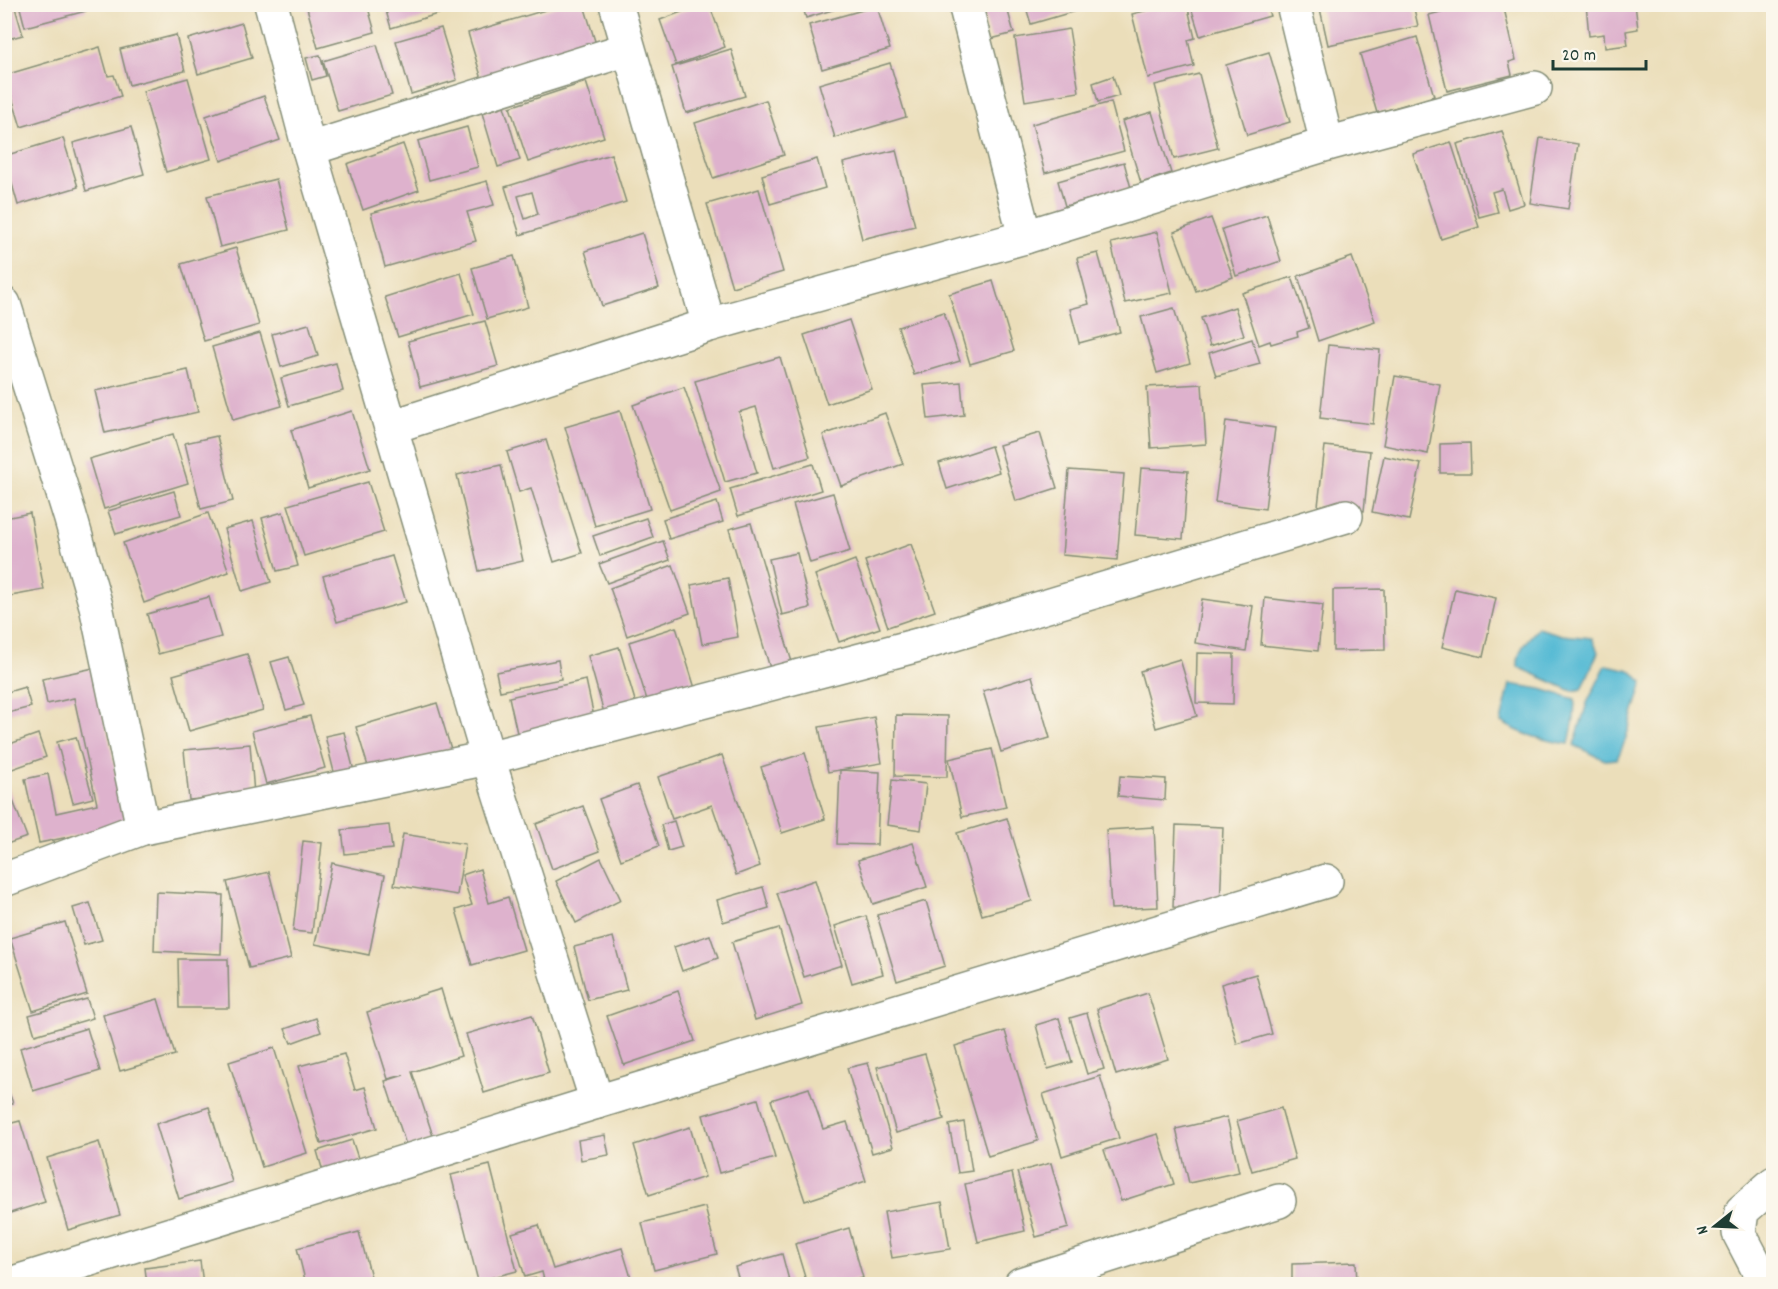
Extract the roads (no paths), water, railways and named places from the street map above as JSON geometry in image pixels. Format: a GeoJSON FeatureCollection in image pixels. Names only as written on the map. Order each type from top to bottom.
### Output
{"type":"FeatureCollection","features":[{"type":"Feature","properties":{"kind":"street"},"geometry":{"type":"LineString","coordinates":[[272,4],[309,149],[488,758],[597,1102]]}},
{"type":"Feature","properties":{"kind":"street"},"geometry":{"type":"LineString","coordinates":[[615,4],[709,326]]}},
{"type":"Feature","properties":{"kind":"street"},"geometry":{"type":"LineString","coordinates":[[965,4],[1025,237]]}},
{"type":"Feature","properties":{"kind":"street"},"geometry":{"type":"LineString","coordinates":[[1293,4],[1327,144]]}},
{"type":"Feature","properties":{"kind":"street"},"geometry":{"type":"LineString","coordinates":[[309,149],[628,49]]}},
{"type":"Feature","properties":{"kind":"street"},"geometry":{"type":"LineString","coordinates":[[391,427],[709,326],[1025,237],[1327,144],[1535,88]]}},
{"type":"Feature","properties":{"kind":"street"},"geometry":{"type":"LineString","coordinates":[[4,304],[96,606],[143,828]]}},
{"type":"Feature","properties":{"kind":"street"},"geometry":{"type":"LineString","coordinates":[[4,880],[143,828],[488,758],[918,645],[1346,516]]}},
{"type":"Feature","properties":{"kind":"street"},"geometry":{"type":"LineString","coordinates":[[10,1284],[597,1102],[1326,881]]}},
{"type":"Feature","properties":{"kind":"street"},"geometry":{"type":"LineString","coordinates":[[1769,1284],[1763,1279],[1739,1233],[1742,1211],[1773,1183]]}},
{"type":"Feature","properties":{"kind":"street"},"geometry":{"type":"LineString","coordinates":[[1021,1284],[1062,1278],[1279,1201]]}},
{"type":"Feature","properties":{"kind":"water"},"geometry":{"type":"Polygon","coordinates":[[[1538,628],[1562,635],[1592,638],[1598,652],[1582,689],[1572,691],[1518,667],[1521,650],[1538,628]]]}},
{"type":"Feature","properties":{"kind":"water"},"geometry":{"type":"Polygon","coordinates":[[[1606,665],[1630,670],[1643,682],[1625,741],[1617,759],[1605,760],[1574,745],[1587,703],[1606,665]]]}},
{"type":"Feature","properties":{"kind":"water"},"geometry":{"type":"Polygon","coordinates":[[[1510,684],[1541,689],[1575,699],[1569,744],[1534,737],[1501,722],[1510,684]]]}}]}
